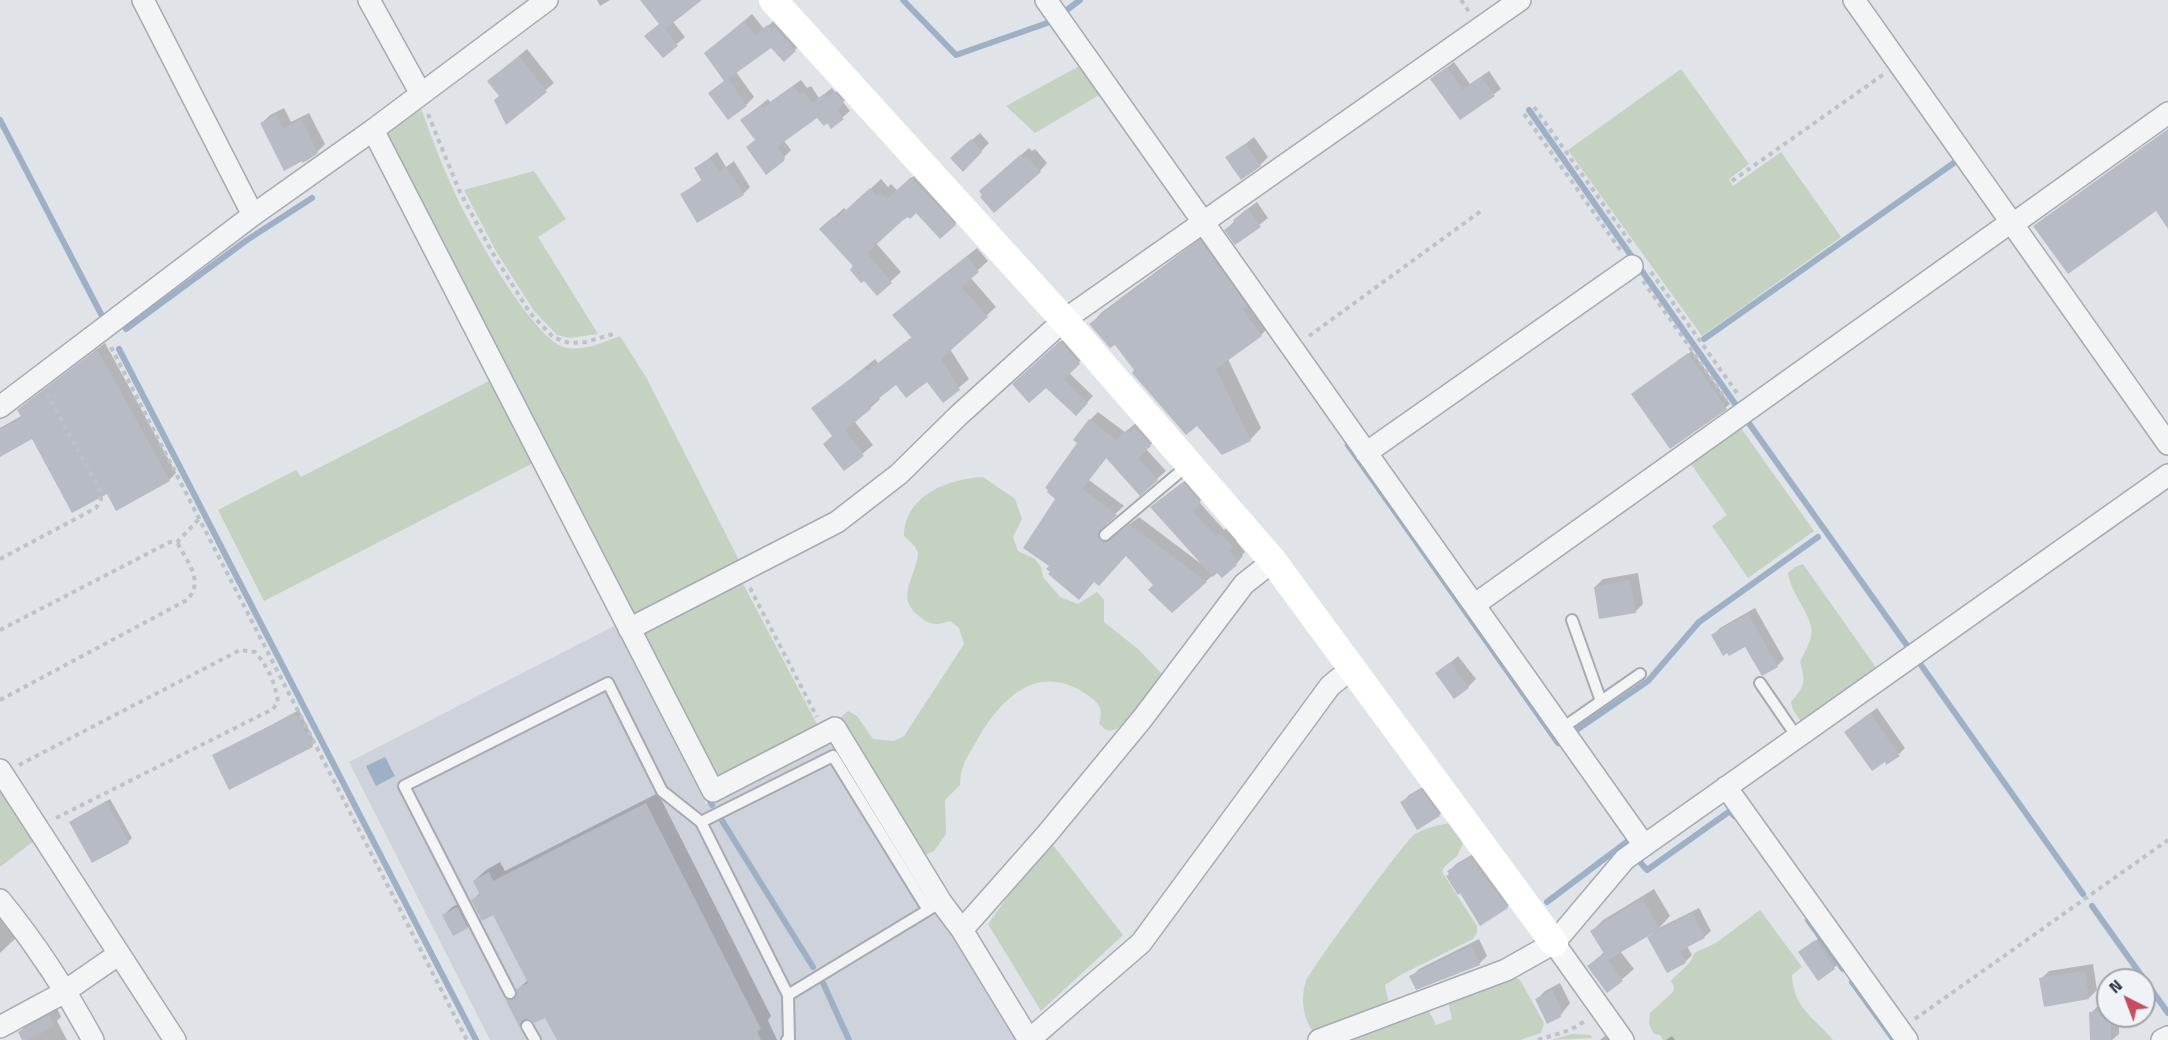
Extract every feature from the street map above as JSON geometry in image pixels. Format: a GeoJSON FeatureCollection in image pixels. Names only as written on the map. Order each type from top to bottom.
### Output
{"type":"FeatureCollection","features":[{"type":"Feature","properties":{"kind":"street"},"geometry":{"type":"LineString","coordinates":[[143,0],[253,215]]}},
{"type":"Feature","properties":{"kind":"street"},"geometry":{"type":"LineString","coordinates":[[369,0],[421,94]]}},
{"type":"Feature","properties":{"kind":"street"},"geometry":{"type":"LineString","coordinates":[[0,406],[253,215],[373,130],[547,0]]}},
{"type":"Feature","properties":{"kind":"street"},"geometry":{"type":"LineString","coordinates":[[773,0],[1064,320],[1273,561],[1623,1040]]}},
{"type":"Feature","properties":{"kind":"street"},"geometry":{"type":"LineString","coordinates":[[1046,0],[1644,845]]}},
{"type":"Feature","properties":{"kind":"street"},"geometry":{"type":"LineString","coordinates":[[629,629],[846,516],[899,474],[959,415],[1064,320],[1521,0]]}},
{"type":"Feature","properties":{"kind":"street"},"geometry":{"type":"LineString","coordinates":[[1854,0],[2168,444]]}},
{"type":"Feature","properties":{"kind":"street"},"geometry":{"type":"LineString","coordinates":[[1474,605],[2168,113]]}},
{"type":"Feature","properties":{"kind":"street"},"geometry":{"type":"LineString","coordinates":[[373,130],[713,791],[835,728],[934,906],[962,930],[1029,1040],[1141,944],[1330,686],[1352,668]]}},
{"type":"Feature","properties":{"kind":"street"},"geometry":{"type":"LineString","coordinates":[[1366,453],[1632,266]]}},
{"type":"Feature","properties":{"kind":"street"},"geometry":{"type":"LineString","coordinates":[[1318,1040],[1506,970],[1554,943],[1624,859],[2168,475]]}},
{"type":"Feature","properties":{"kind":"street"},"geometry":{"type":"LineString","coordinates":[[962,930],[1047,834],[1142,719],[1244,584],[1273,561]]}},
{"type":"Feature","properties":{"kind":"street"},"geometry":{"type":"LineString","coordinates":[[1,772],[175,1040]]}},
{"type":"Feature","properties":{"kind":"street"},"geometry":{"type":"LineString","coordinates":[[1726,787],[1903,1035]]}},
{"type":"Feature","properties":{"kind":"street"},"geometry":{"type":"LineString","coordinates":[[0,900],[23,928],[66,990],[93,1040]]}},
{"type":"Feature","properties":{"kind":"street"},"geometry":{"type":"LineString","coordinates":[[4,1031],[119,954]]}},
{"type":"Feature","properties":{"kind":"street"},"geometry":{"type":"LineString","coordinates":[[2162,1040],[2168,1037]]}},
{"type":"Feature","properties":{"kind":"lane"},"geometry":{"type":"LineString","coordinates":[[1105,535],[1189,464]]}},
{"type":"Feature","properties":{"kind":"lane"},"geometry":{"type":"LineString","coordinates":[[1572,620],[1601,701]]}},
{"type":"Feature","properties":{"kind":"lane"},"geometry":{"type":"LineString","coordinates":[[1561,729],[1640,674]]}},
{"type":"Feature","properties":{"kind":"lane"},"geometry":{"type":"LineString","coordinates":[[510,993],[404,786],[608,683],[662,791],[701,822],[788,994],[789,1039],[787,1040]]}},
{"type":"Feature","properties":{"kind":"lane"},"geometry":{"type":"LineString","coordinates":[[1760,683],[1797,737]]}},
{"type":"Feature","properties":{"kind":"lane"},"geometry":{"type":"LineString","coordinates":[[701,822],[833,756],[934,906],[788,994]]}},
{"type":"Feature","properties":{"kind":"lane"},"geometry":{"type":"LineString","coordinates":[[527,1026],[534,1040]]}},
{"type":"Feature","properties":{"kind":"path"},"geometry":{"type":"LineString","coordinates":[[1732,181],[1899,63]]}},
{"type":"Feature","properties":{"kind":"path"},"geometry":{"type":"LineString","coordinates":[[421,94],[459,190],[492,252],[530,313],[553,337],[569,343],[586,342],[616,333]]}},
{"type":"Feature","properties":{"kind":"path"},"geometry":{"type":"LineString","coordinates":[[1292,348],[1481,211]]}},
{"type":"Feature","properties":{"kind":"path"},"geometry":{"type":"LineString","coordinates":[[103,330],[467,1040]]}},
{"type":"Feature","properties":{"kind":"path"},"geometry":{"type":"LineString","coordinates":[[0,559],[96,508],[100,500],[100,491],[39,378]]}},
{"type":"Feature","properties":{"kind":"path"},"geometry":{"type":"LineString","coordinates":[[0,630],[170,542],[177,542],[200,519]]}},
{"type":"Feature","properties":{"kind":"path"},"geometry":{"type":"LineString","coordinates":[[0,700],[188,600],[195,592],[196,579],[177,542]]}},
{"type":"Feature","properties":{"kind":"path"},"geometry":{"type":"LineString","coordinates":[[741,571],[825,734]]}},
{"type":"Feature","properties":{"kind":"path"},"geometry":{"type":"LineString","coordinates":[[1,772],[240,650],[255,652],[266,664],[275,685],[278,702],[273,709],[37,828]]}},
{"type":"Feature","properties":{"kind":"path"},"geometry":{"type":"LineString","coordinates":[[1903,1035],[2168,840]]}},
{"type":"Feature","properties":{"kind":"path"},"geometry":{"type":"LineString","coordinates":[[1538,1040],[1570,1030],[1602,1011]]}},
{"type":"Feature","properties":{"kind":"shaded area"},"geometry":{"type":"Polygon","coordinates":[[[616,625],[706,804],[825,743],[835,746],[1017,1040],[490,1040],[349,762],[616,625]]]}},
{"type":"Feature","properties":{"kind":"green space"},"geometry":{"type":"Polygon","coordinates":[[[1083,64],[1104,92],[1035,133],[1006,106],[1083,64]]]}},
{"type":"Feature","properties":{"kind":"green space"},"geometry":{"type":"Polygon","coordinates":[[[1681,69],[1749,164],[1729,179],[1733,186],[1781,152],[1841,237],[1702,336],[1568,150],[1681,69]]]}},
{"type":"Feature","properties":{"kind":"green space"},"geometry":{"type":"Polygon","coordinates":[[[420,106],[462,207],[487,253],[520,305],[553,341],[567,348],[587,347],[620,336],[647,379],[742,566],[634,618],[384,135],[420,106]]]}},
{"type":"Feature","properties":{"kind":"green space"},"geometry":{"type":"Polygon","coordinates":[[[534,171],[566,219],[538,237],[598,334],[570,338],[557,335],[534,311],[496,251],[464,190],[534,171]]]}},
{"type":"Feature","properties":{"kind":"green space"},"geometry":{"type":"Polygon","coordinates":[[[493,379],[535,462],[264,601],[218,510],[296,470],[301,477],[493,379]]]}},
{"type":"Feature","properties":{"kind":"green space"},"geometry":{"type":"Polygon","coordinates":[[[1738,424],[1814,531],[1748,578],[1712,526],[1727,515],[1688,460],[1738,424]]]}},
{"type":"Feature","properties":{"kind":"green space"},"geometry":{"type":"Polygon","coordinates":[[[983,477],[1015,499],[1022,519],[1013,537],[1018,551],[1035,559],[1041,567],[1043,577],[1060,597],[1078,604],[1097,592],[1104,600],[1104,622],[1138,649],[1163,675],[1130,719],[1114,730],[1107,730],[1099,724],[1101,710],[1094,700],[1068,685],[1052,682],[1036,683],[1008,699],[986,726],[970,753],[961,773],[960,785],[945,800],[946,834],[934,851],[923,856],[840,718],[848,711],[857,716],[873,739],[894,741],[904,736],[964,644],[959,628],[950,621],[938,624],[927,622],[909,604],[907,598],[909,585],[918,554],[904,536],[906,522],[920,500],[931,492],[956,481],[983,477]]]}},
{"type":"Feature","properties":{"kind":"green space"},"geometry":{"type":"Polygon","coordinates":[[[1803,564],[1877,669],[1802,723],[1793,710],[1791,702],[1803,684],[1800,662],[1812,630],[1788,573],[1803,564]]]}},
{"type":"Feature","properties":{"kind":"green space"},"geometry":{"type":"Polygon","coordinates":[[[741,580],[819,728],[721,779],[715,778],[640,633],[741,580]]]}},
{"type":"Feature","properties":{"kind":"green space"},"geometry":{"type":"Polygon","coordinates":[[[0,788],[35,840],[0,867],[0,788]]]}},
{"type":"Feature","properties":{"kind":"green space"},"geometry":{"type":"Polygon","coordinates":[[[1450,823],[1459,833],[1463,844],[1457,856],[1444,867],[1442,872],[1477,926],[1473,939],[1402,974],[1385,985],[1388,1000],[1385,1007],[1314,1033],[1305,1015],[1303,1001],[1306,981],[1359,905],[1408,841],[1423,830],[1450,823]]]}},
{"type":"Feature","properties":{"kind":"green space"},"geometry":{"type":"Polygon","coordinates":[[[1049,840],[1123,935],[1041,1011],[988,924],[1049,840]]]}},
{"type":"Feature","properties":{"kind":"green space"},"geometry":{"type":"Polygon","coordinates":[[[1760,910],[1802,967],[1792,975],[1793,986],[1800,1004],[1833,1040],[1663,1040],[1660,1035],[1654,1034],[1649,1024],[1650,1013],[1673,992],[1674,987],[1671,981],[1688,965],[1694,953],[1716,943],[1760,910]]]}},
{"type":"Feature","properties":{"kind":"green space"},"geometry":{"type":"Polygon","coordinates":[[[1513,976],[1520,980],[1544,1023],[1541,1033],[1520,1040],[1343,1040],[1427,1008],[1436,1025],[1452,1019],[1448,1001],[1513,976]]]}},
{"type":"Feature","properties":{"kind":"green space"},"geometry":{"type":"Polygon","coordinates":[[[1572,1034],[1590,1035],[1593,1038],[1551,1040],[1572,1034]]]}},
{"type":"Feature","properties":{"kind":"water"},"geometry":{"type":"Polygon","coordinates":[[[385,757],[395,776],[376,786],[366,766],[385,757]]]}},
{"type":"Feature","properties":{"kind":"building"},"geometry":{"type":"Polygon","coordinates":[[[640,0],[702,0],[665,29],[678,46],[663,58],[644,36],[659,24],[640,0]]]}},
{"type":"Feature","properties":{"kind":"building"},"geometry":{"type":"Polygon","coordinates":[[[744,21],[755,36],[767,25],[771,30],[775,28],[796,51],[784,62],[771,48],[728,79],[747,106],[728,120],[708,93],[724,81],[704,53],[744,21]]]}},
{"type":"Feature","properties":{"kind":"building"},"geometry":{"type":"Polygon","coordinates":[[[519,56],[547,92],[506,125],[494,100],[499,96],[487,81],[519,56]]]}},
{"type":"Feature","properties":{"kind":"building"},"geometry":{"type":"Polygon","coordinates":[[[1447,67],[1463,90],[1481,77],[1495,96],[1460,120],[1430,79],[1447,67]]]}},
{"type":"Feature","properties":{"kind":"building"},"geometry":{"type":"Polygon","coordinates":[[[793,86],[799,94],[803,92],[812,103],[824,94],[827,98],[835,92],[844,103],[837,110],[844,119],[831,129],[827,123],[824,126],[817,118],[777,147],[785,158],[784,161],[766,175],[746,147],[755,140],[740,120],[761,105],[763,108],[793,86]]]}},
{"type":"Feature","properties":{"kind":"building"},"geometry":{"type":"Polygon","coordinates":[[[276,115],[283,129],[301,119],[318,153],[284,171],[260,123],[276,115]]]}},
{"type":"Feature","properties":{"kind":"building"},"geometry":{"type":"Polygon","coordinates":[[[2168,129],[2168,229],[2156,211],[2068,274],[2033,226],[2168,129]]]}},
{"type":"Feature","properties":{"kind":"building"},"geometry":{"type":"Polygon","coordinates":[[[971,139],[982,152],[963,172],[950,158],[971,139]]]}},
{"type":"Feature","properties":{"kind":"building"},"geometry":{"type":"Polygon","coordinates":[[[1245,144],[1261,166],[1241,180],[1225,157],[1245,144]]]}},
{"type":"Feature","properties":{"kind":"building"},"geometry":{"type":"Polygon","coordinates":[[[1020,155],[1024,158],[1026,156],[1041,172],[994,213],[980,197],[982,195],[979,191],[1020,155]]]}},
{"type":"Feature","properties":{"kind":"building"},"geometry":{"type":"Polygon","coordinates":[[[710,158],[719,172],[726,167],[744,195],[697,223],[680,194],[702,181],[694,168],[710,158]]]}},
{"type":"Feature","properties":{"kind":"building"},"geometry":{"type":"Polygon","coordinates":[[[911,177],[956,225],[940,239],[916,213],[910,219],[908,217],[902,221],[867,253],[892,283],[877,296],[864,281],[861,283],[850,270],[853,266],[819,229],[834,216],[836,219],[870,188],[877,196],[881,193],[887,199],[911,177]]]}},
{"type":"Feature","properties":{"kind":"building"},"geometry":{"type":"Polygon","coordinates":[[[1248,209],[1261,227],[1235,245],[1224,230],[1248,209]]]}},
{"type":"Feature","properties":{"kind":"building"},"geometry":{"type":"Polygon","coordinates":[[[1200,240],[1247,306],[1242,309],[1262,336],[1216,369],[1251,441],[1222,455],[1197,426],[1186,435],[1132,373],[1134,370],[1115,345],[1110,348],[1089,324],[1200,240]]]}},
{"type":"Feature","properties":{"kind":"building"},"geometry":{"type":"Polygon","coordinates":[[[967,256],[979,272],[961,287],[988,317],[941,359],[960,390],[943,403],[927,382],[906,398],[896,385],[869,406],[871,409],[845,430],[864,456],[844,471],[823,444],[832,436],[811,408],[865,368],[868,371],[912,338],[892,315],[967,256]]]}},
{"type":"Feature","properties":{"kind":"building"},"geometry":{"type":"Polygon","coordinates":[[[1060,341],[1080,364],[1064,379],[1088,403],[1076,416],[1046,388],[1029,403],[1012,384],[1060,341]]]}},
{"type":"Feature","properties":{"kind":"building"},"geometry":{"type":"Polygon","coordinates":[[[97,349],[170,481],[116,511],[107,494],[72,513],[32,439],[0,457],[0,430],[22,418],[17,410],[97,349]]]}},
{"type":"Feature","properties":{"kind":"building"},"geometry":{"type":"Polygon","coordinates":[[[1688,353],[1727,409],[1670,449],[1631,394],[1688,353]]]}},
{"type":"Feature","properties":{"kind":"building"},"geometry":{"type":"Polygon","coordinates":[[[1089,419],[1116,440],[1127,430],[1130,433],[1136,428],[1151,446],[1138,458],[1158,480],[1140,496],[1106,458],[1082,489],[1117,515],[1098,532],[1100,540],[1109,541],[1129,524],[1207,582],[1172,613],[1148,590],[1153,585],[1126,556],[1099,586],[1094,582],[1079,600],[1048,574],[1050,572],[1046,569],[1049,566],[1023,548],[1055,499],[1045,488],[1077,443],[1073,440],[1089,419]]]}},
{"type":"Feature","properties":{"kind":"building"},"geometry":{"type":"Polygon","coordinates":[[[1183,482],[1201,503],[1192,511],[1216,537],[1220,533],[1233,547],[1229,550],[1238,560],[1235,563],[1237,565],[1222,578],[1217,573],[1213,577],[1150,507],[1183,482]]]}},
{"type":"Feature","properties":{"kind":"building"},"geometry":{"type":"Polygon","coordinates":[[[1630,580],[1636,613],[1599,619],[1594,587],[1630,580]]]}},
{"type":"Feature","properties":{"kind":"building"},"geometry":{"type":"Polygon","coordinates":[[[1748,614],[1778,667],[1762,676],[1745,647],[1729,656],[1727,653],[1723,656],[1711,635],[1748,614]]]}},
{"type":"Feature","properties":{"kind":"building"},"geometry":{"type":"Polygon","coordinates":[[[1450,662],[1469,688],[1454,699],[1435,673],[1450,662]]]}},
{"type":"Feature","properties":{"kind":"building"},"geometry":{"type":"Polygon","coordinates":[[[295,713],[313,747],[229,790],[212,755],[295,713]]]}},
{"type":"Feature","properties":{"kind":"building"},"geometry":{"type":"Polygon","coordinates":[[[1870,713],[1900,756],[1872,771],[1844,732],[1870,713]]]}},
{"type":"Feature","properties":{"kind":"building"},"geometry":{"type":"Polygon","coordinates":[[[1421,790],[1440,816],[1417,830],[1400,802],[1421,790]]]}},
{"type":"Feature","properties":{"kind":"building"},"geometry":{"type":"Polygon","coordinates":[[[106,801],[129,843],[92,863],[69,822],[106,801]]]}},
{"type":"Feature","properties":{"kind":"building"},"geometry":{"type":"Polygon","coordinates":[[[646,803],[761,1029],[757,1031],[761,1040],[557,1040],[545,1018],[534,1023],[530,1019],[524,1019],[520,1023],[520,1028],[505,999],[514,999],[517,994],[516,989],[528,983],[493,915],[482,921],[471,900],[480,895],[473,881],[489,872],[493,881],[646,803]]]}},
{"type":"Feature","properties":{"kind":"building"},"geometry":{"type":"Polygon","coordinates":[[[1470,857],[1508,908],[1480,926],[1460,893],[1458,895],[1446,876],[1449,874],[1447,871],[1470,857]]]}},
{"type":"Feature","properties":{"kind":"building"},"geometry":{"type":"Polygon","coordinates":[[[1642,899],[1660,929],[1608,960],[1623,981],[1607,993],[1587,966],[1603,954],[1606,957],[1590,931],[1642,899]]]}},
{"type":"Feature","properties":{"kind":"building"},"geometry":{"type":"Polygon","coordinates":[[[457,907],[468,928],[453,936],[442,915],[457,907]]]}},
{"type":"Feature","properties":{"kind":"building"},"geometry":{"type":"Polygon","coordinates":[[[1692,913],[1705,938],[1680,951],[1686,963],[1667,973],[1647,937],[1692,913]]]}},
{"type":"Feature","properties":{"kind":"building"},"geometry":{"type":"Polygon","coordinates":[[[1815,940],[1835,969],[1818,981],[1798,952],[1815,940]]]}},
{"type":"Feature","properties":{"kind":"building"},"geometry":{"type":"Polygon","coordinates":[[[1471,946],[1480,965],[1416,990],[1409,976],[1471,946]]]}},
{"type":"Feature","properties":{"kind":"building"},"geometry":{"type":"Polygon","coordinates":[[[2085,971],[2089,999],[2044,1007],[2039,978],[2085,971]]]}},
{"type":"Feature","properties":{"kind":"building"},"geometry":{"type":"Polygon","coordinates":[[[1552,990],[1563,1013],[1560,1014],[1561,1017],[1547,1024],[1535,999],[1552,990]]]}},
{"type":"Feature","properties":{"kind":"building"},"geometry":{"type":"Polygon","coordinates":[[[2089,1012],[2096,1012],[2096,1028],[2111,1028],[2111,1040],[2090,1040],[2089,1012]]]}},
{"type":"Feature","properties":{"kind":"building"},"geometry":{"type":"Polygon","coordinates":[[[49,1015],[54,1026],[28,1040],[22,1040],[18,1032],[49,1015]]]}},
{"type":"Feature","properties":{"kind":"waterway"},"geometry":{"type":"LineString","coordinates":[[903,0],[956,55],[1050,22]]}},
{"type":"Feature","properties":{"kind":"waterway"},"geometry":{"type":"LineString","coordinates":[[1064,12],[1080,0]]}},
{"type":"Feature","properties":{"kind":"waterway"},"geometry":{"type":"LineString","coordinates":[[1529,110],[1738,408]]}},
{"type":"Feature","properties":{"kind":"waterway"},"geometry":{"type":"LineString","coordinates":[[0,120],[101,314]]}},
{"type":"Feature","properties":{"kind":"waterway"},"geometry":{"type":"LineString","coordinates":[[1704,339],[1958,160]]}},
{"type":"Feature","properties":{"kind":"waterway"},"geometry":{"type":"LineString","coordinates":[[126,329],[247,240],[312,198]]}},
{"type":"Feature","properties":{"kind":"waterway"},"geometry":{"type":"LineString","coordinates":[[119,349],[476,1040]]}},
{"type":"Feature","properties":{"kind":"waterway"},"geometry":{"type":"LineString","coordinates":[[1748,422],[1908,647]]}},
{"type":"Feature","properties":{"kind":"waterway"},"geometry":{"type":"LineString","coordinates":[[1348,445],[1558,743]]}},
{"type":"Feature","properties":{"kind":"waterway"},"geometry":{"type":"LineString","coordinates":[[1577,736],[1575,731],[1648,681],[1699,622],[1818,537]]}},
{"type":"Feature","properties":{"kind":"waterway"},"geometry":{"type":"LineString","coordinates":[[1921,665],[2083,894]]}},
{"type":"Feature","properties":{"kind":"waterway"},"geometry":{"type":"LineString","coordinates":[[707,795],[712,805]]}},
{"type":"Feature","properties":{"kind":"waterway"},"geometry":{"type":"LineString","coordinates":[[1640,862],[1647,870],[1730,811],[1734,816]]}},
{"type":"Feature","properties":{"kind":"waterway"},"geometry":{"type":"LineString","coordinates":[[721,819],[813,967]]}},
{"type":"Feature","properties":{"kind":"waterway"},"geometry":{"type":"LineString","coordinates":[[1547,902],[1628,841]]}},
{"type":"Feature","properties":{"kind":"waterway"},"geometry":{"type":"LineString","coordinates":[[2092,906],[2168,1013]]}},
{"type":"Feature","properties":{"kind":"waterway"},"geometry":{"type":"LineString","coordinates":[[1808,920],[1843,969]]}},
{"type":"Feature","properties":{"kind":"waterway"},"geometry":{"type":"LineString","coordinates":[[1852,982],[1894,1040]]}},
{"type":"Feature","properties":{"kind":"waterway"},"geometry":{"type":"LineString","coordinates":[[823,983],[849,1040]]}}]}
